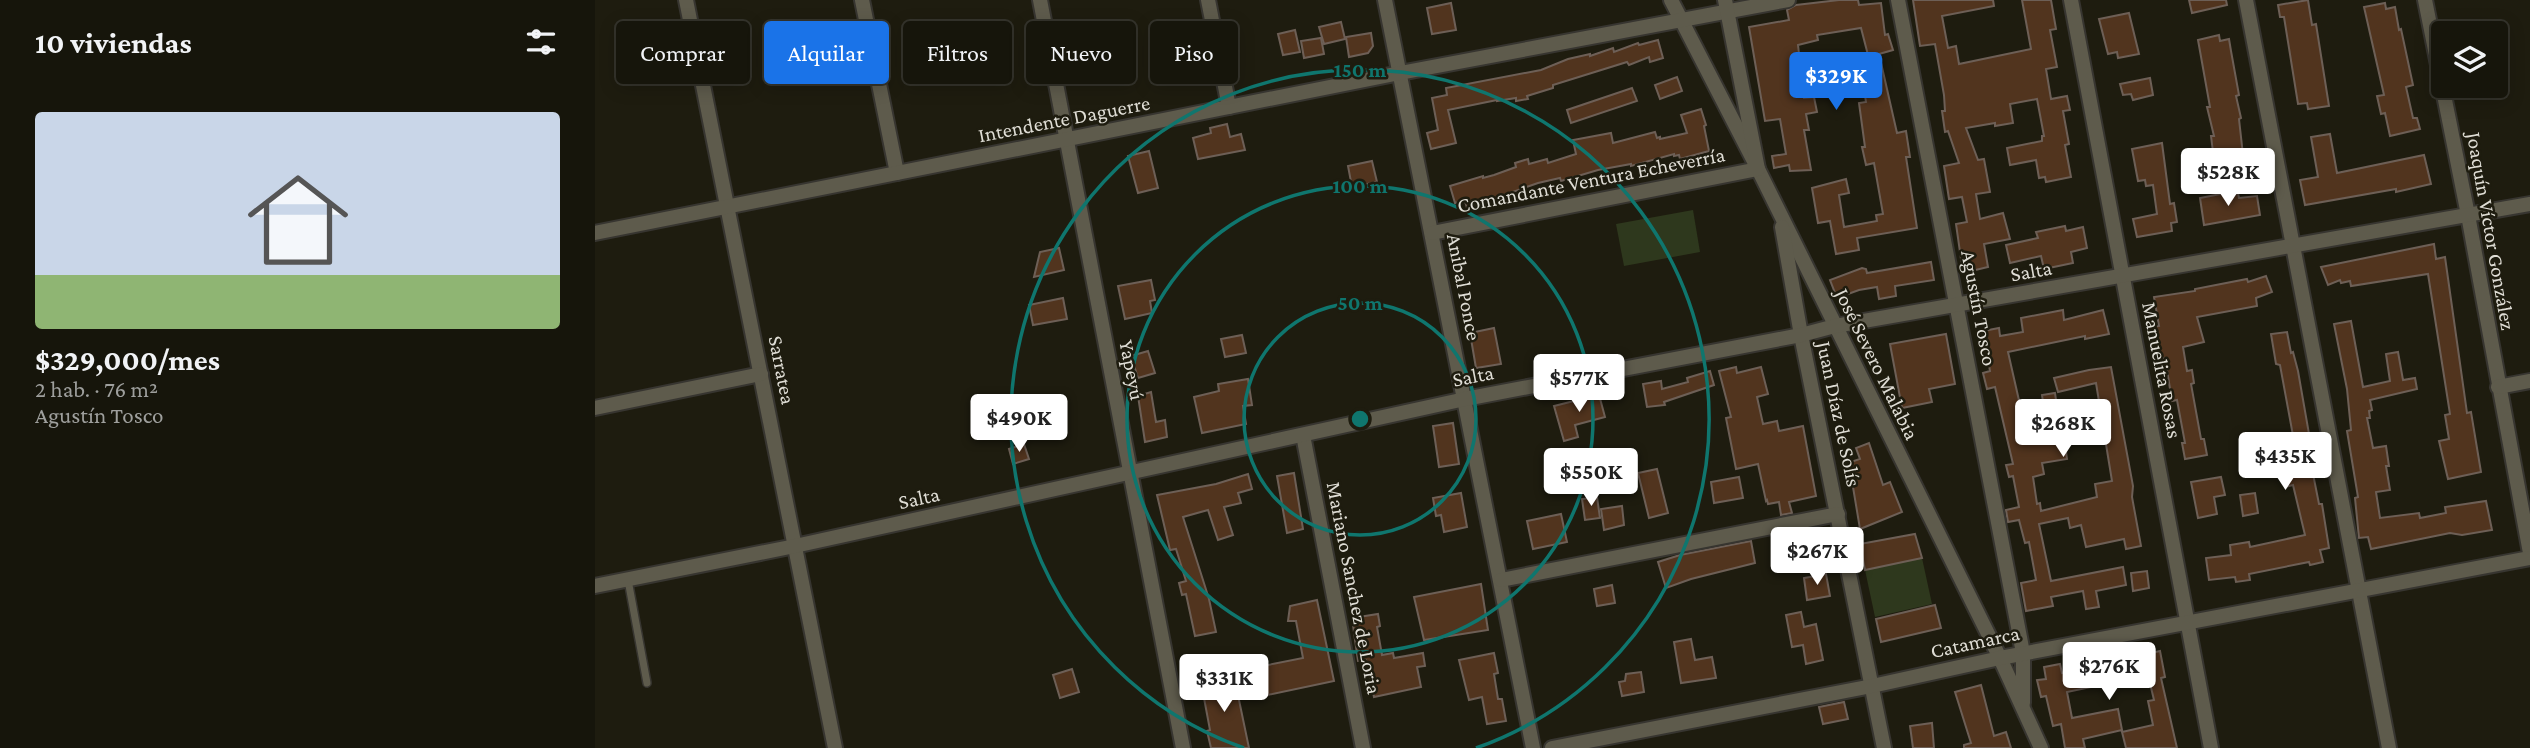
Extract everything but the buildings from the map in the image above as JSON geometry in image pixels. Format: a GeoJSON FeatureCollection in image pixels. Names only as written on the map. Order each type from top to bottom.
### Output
{"type":"FeatureCollection","features":[{"type":"Feature","properties":{"kind":"street","name":"Sarratea"},"geometry":{"type":"LineString","coordinates":[[686,0],[835,748]]}},
{"type":"Feature","properties":{"kind":"street"},"geometry":{"type":"LineString","coordinates":[[862,0],[897,173]]}},
{"type":"Feature","properties":{"kind":"street","name":"Yapeyú"},"geometry":{"type":"LineString","coordinates":[[1040,0],[1183,748]]}},
{"type":"Feature","properties":{"kind":"street"},"geometry":{"type":"LineString","coordinates":[[1208,0],[1229,107]]}},
{"type":"Feature","properties":{"kind":"street","name":"Anibal Ponce"},"geometry":{"type":"LineString","coordinates":[[1385,0],[1533,748]]}},
{"type":"Feature","properties":{"kind":"street","name":"José Severo Malabia"},"geometry":{"type":"LineString","coordinates":[[1671,0],[1779,211],[2000,658],[2041,748]]}},
{"type":"Feature","properties":{"kind":"street","name":"Intendente Daguerre"},"geometry":{"type":"LineString","coordinates":[[595,233],[1400,73],[1682,20],[1726,6],[1788,0]]}},
{"type":"Feature","properties":{"kind":"street","name":"Agustín Tosco"},"geometry":{"type":"LineString","coordinates":[[1898,0],[2023,653],[2023,708]]}},
{"type":"Feature","properties":{"kind":"street","name":"Manuelita Rosas"},"geometry":{"type":"LineString","coordinates":[[2071,0],[2211,748]]}},
{"type":"Feature","properties":{"kind":"street"},"geometry":{"type":"LineString","coordinates":[[2246,0],[2389,748]]}},
{"type":"Feature","properties":{"kind":"street","name":"Joaquín Víctor González"},"geometry":{"type":"LineString","coordinates":[[2425,0],[2468,215],[2530,555]]}},
{"type":"Feature","properties":{"kind":"street"},"geometry":{"type":"LineString","coordinates":[[1726,6],[1758,169]]}},
{"type":"Feature","properties":{"kind":"street","name":"Comandante Ventura Echeverría"},"geometry":{"type":"LineString","coordinates":[[1431,233],[1758,169]]}},
{"type":"Feature","properties":{"kind":"street","name":"Salta"},"geometry":{"type":"LineString","coordinates":[[595,586],[795,546],[1465,399],[1801,335],[1835,326],[2530,204]]}},
{"type":"Feature","properties":{"kind":"street","name":"Juan Díaz de Solís"},"geometry":{"type":"LineString","coordinates":[[1779,211],[1801,335],[1884,748]]}},
{"type":"Feature","properties":{"kind":"street"},"geometry":{"type":"LineString","coordinates":[[595,408],[761,374]]}},
{"type":"Feature","properties":{"kind":"street"},"geometry":{"type":"LineString","coordinates":[[2498,387],[2530,381]]}},
{"type":"Feature","properties":{"kind":"street","name":"Mariano Sanchez de Loria"},"geometry":{"type":"LineString","coordinates":[[1303,435],[1363,748]]}},
{"type":"Feature","properties":{"kind":"street"},"geometry":{"type":"LineString","coordinates":[[1501,580],[1839,514]]}},
{"type":"Feature","properties":{"kind":"street","name":"Catamarca"},"geometry":{"type":"LineString","coordinates":[[1552,748],[1872,686],[2023,653],[2360,591],[2530,555]]}},
{"type":"Feature","properties":{"kind":"lane"},"geometry":{"type":"LineString","coordinates":[[628,579],[647,683]]}},
{"type":"Feature","properties":{"kind":"green space"},"geometry":{"type":"Polygon","coordinates":[[[1693,210],[1700,252],[1624,266],[1616,224],[1693,210]]]}},
{"type":"Feature","properties":{"kind":"green space"},"geometry":{"type":"Polygon","coordinates":[[[1922,558],[1932,604],[1875,617],[1865,570],[1922,558]]]}}]}
